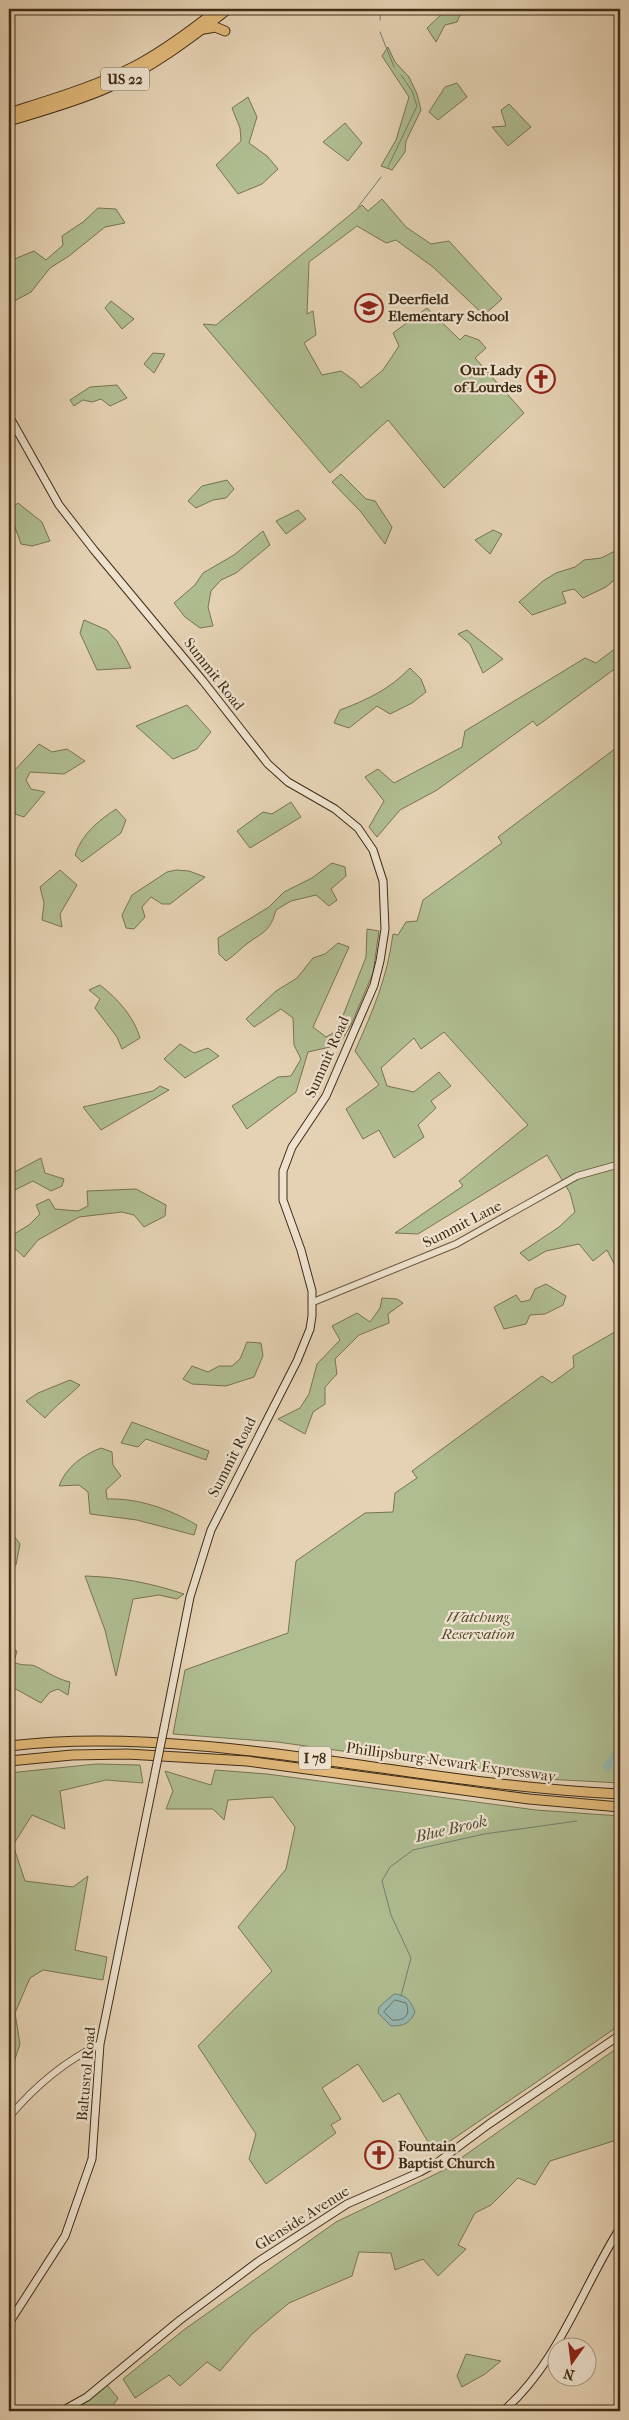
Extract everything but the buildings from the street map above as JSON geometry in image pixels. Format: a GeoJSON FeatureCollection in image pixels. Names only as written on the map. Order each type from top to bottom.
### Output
{"type":"FeatureCollection","features":[{"type":"Feature","properties":{"kind":"highway","name":"US 22"},"geometry":{"type":"LineString","coordinates":[[9,113],[95,84],[139,64],[182,37],[218,9]]}},
{"type":"Feature","properties":{"kind":"highway","name":"US 22"},"geometry":{"type":"LineString","coordinates":[[9,120],[59,106],[106,88],[175,49],[228,9]]}},
{"type":"Feature","properties":{"kind":"highway"},"geometry":{"type":"LineString","coordinates":[[200,30],[212,27],[225,31],[224,19],[228,9]]}},
{"type":"Feature","properties":{"kind":"highway","name":"Phillipsburg-Newark Expressway"},"geometry":{"type":"LineString","coordinates":[[9,1746],[99,1740],[147,1741],[308,1756],[538,1788],[620,1794]]}},
{"type":"Feature","properties":{"kind":"highway","name":"Phillipsburg-Newark Expressway"},"geometry":{"type":"LineString","coordinates":[[9,1761],[72,1755],[127,1754],[238,1760],[298,1766],[529,1799],[620,1807]]}},
{"type":"Feature","properties":{"kind":"main road","name":"Summit Road"},"geometry":{"type":"LineString","coordinates":[[9,416],[59,505],[204,681],[252,746],[288,782],[348,818],[367,839],[379,863],[384,894],[385,929],[377,973],[326,1096],[292,1147],[283,1171],[284,1200],[308,1273],[313,1302],[311,1323],[303,1348],[214,1523],[202,1555],[190,1597],[148,1809]]}},
{"type":"Feature","properties":{"kind":"main road","name":"Baltusrol Road"},"geometry":{"type":"LineString","coordinates":[[9,2323],[63,2241],[92,2160],[100,2044],[148,1809]]}},
{"type":"Feature","properties":{"kind":"main road","name":"Glenside Avenue"},"geometry":{"type":"LineString","coordinates":[[62,2411],[87,2397],[180,2320],[259,2261],[347,2204],[420,2172],[438,2162],[489,2124],[620,2035]]}},
{"type":"Feature","properties":{"kind":"main road"},"geometry":{"type":"LineString","coordinates":[[503,2411],[523,2394],[549,2356],[620,2228]]}},
{"type":"Feature","properties":{"kind":"street","name":"Summit Lane"},"geometry":{"type":"LineString","coordinates":[[313,1302],[456,1244],[577,1176],[620,1164]]}},
{"type":"Feature","properties":{"kind":"street"},"geometry":{"type":"LineString","coordinates":[[9,2117],[26,2097],[52,2074],[77,2055],[100,2044]]}},
{"type":"Feature","properties":{"kind":"green space"},"geometry":{"type":"Polygon","coordinates":[[[447,9],[462,10],[457,22],[445,25],[436,42],[427,28],[447,9]]]}},
{"type":"Feature","properties":{"kind":"green space"},"geometry":{"type":"Polygon","coordinates":[[[388,47],[395,62],[409,77],[417,94],[421,110],[406,141],[405,152],[392,170],[381,166],[396,140],[409,97],[382,56],[388,47]]]}},
{"type":"Feature","properties":{"kind":"green space"},"geometry":{"type":"Polygon","coordinates":[[[457,83],[467,97],[438,120],[429,112],[445,87],[457,83]]]}},
{"type":"Feature","properties":{"kind":"green space"},"geometry":{"type":"Polygon","coordinates":[[[248,97],[257,117],[249,143],[267,156],[278,169],[262,184],[238,194],[216,165],[241,141],[240,128],[232,108],[248,97]]]}},
{"type":"Feature","properties":{"kind":"green space"},"geometry":{"type":"Polygon","coordinates":[[[509,104],[531,127],[508,146],[492,127],[506,126],[501,110],[509,104]]]}},
{"type":"Feature","properties":{"kind":"green space"},"geometry":{"type":"Polygon","coordinates":[[[345,123],[362,143],[348,161],[323,142],[345,123]]]}},
{"type":"Feature","properties":{"kind":"green space"},"geometry":{"type":"Polygon","coordinates":[[[382,199],[406,227],[431,244],[449,241],[502,299],[484,315],[433,267],[396,240],[386,243],[357,226],[309,262],[307,314],[313,311],[316,335],[304,343],[322,375],[341,371],[361,388],[383,370],[399,346],[393,333],[427,308],[460,340],[465,335],[479,340],[486,348],[475,358],[524,413],[444,488],[388,420],[330,473],[203,324],[216,325],[362,205],[368,211],[382,199]]]}},
{"type":"Feature","properties":{"kind":"green space"},"geometry":{"type":"Polygon","coordinates":[[[98,208],[116,209],[125,223],[105,227],[69,256],[50,268],[31,292],[9,304],[9,257],[12,260],[34,251],[46,260],[63,245],[62,236],[83,222],[98,208]]]}},
{"type":"Feature","properties":{"kind":"green space"},"geometry":{"type":"Polygon","coordinates":[[[111,301],[134,319],[122,329],[105,308],[111,301]]]}},
{"type":"Feature","properties":{"kind":"green space"},"geometry":{"type":"Polygon","coordinates":[[[153,353],[165,354],[154,373],[144,364],[153,353]]]}},
{"type":"Feature","properties":{"kind":"green space"},"geometry":{"type":"Polygon","coordinates":[[[117,385],[127,398],[110,406],[101,399],[92,402],[83,400],[74,406],[70,400],[90,387],[117,385]]]}},
{"type":"Feature","properties":{"kind":"green space"},"geometry":{"type":"Polygon","coordinates":[[[341,474],[366,499],[375,501],[392,527],[385,544],[361,512],[332,482],[341,474]]]}},
{"type":"Feature","properties":{"kind":"green space"},"geometry":{"type":"Polygon","coordinates":[[[227,480],[234,489],[226,498],[213,500],[196,508],[188,501],[202,486],[227,480]]]}},
{"type":"Feature","properties":{"kind":"green space"},"geometry":{"type":"Polygon","coordinates":[[[18,503],[42,522],[50,541],[32,546],[21,544],[9,510],[18,503]]]}},
{"type":"Feature","properties":{"kind":"green space"},"geometry":{"type":"Polygon","coordinates":[[[298,510],[306,519],[286,534],[276,521],[298,510]]]}},
{"type":"Feature","properties":{"kind":"green space"},"geometry":{"type":"Polygon","coordinates":[[[493,530],[502,534],[490,554],[475,540],[493,530]]]}},
{"type":"Feature","properties":{"kind":"green space"},"geometry":{"type":"Polygon","coordinates":[[[263,531],[270,545],[236,573],[221,580],[211,591],[208,607],[213,626],[200,628],[185,617],[174,603],[195,585],[203,573],[234,555],[263,531]]]}},
{"type":"Feature","properties":{"kind":"green space"},"geometry":{"type":"Polygon","coordinates":[[[617,550],[620,552],[620,575],[606,587],[583,598],[574,589],[562,592],[566,603],[532,615],[519,602],[543,581],[556,573],[575,567],[584,560],[601,558],[617,550]]]}},
{"type":"Feature","properties":{"kind":"green space"},"geometry":{"type":"Polygon","coordinates":[[[84,620],[107,630],[117,641],[131,668],[97,670],[80,633],[84,620]]]}},
{"type":"Feature","properties":{"kind":"green space"},"geometry":{"type":"Polygon","coordinates":[[[467,630],[503,659],[483,673],[470,644],[458,634],[467,630]]]}},
{"type":"Feature","properties":{"kind":"green space"},"geometry":{"type":"Polygon","coordinates":[[[620,645],[620,665],[537,726],[533,721],[437,790],[400,810],[377,837],[369,827],[384,801],[365,777],[378,769],[394,783],[462,747],[465,731],[585,658],[596,663],[620,645]]]}},
{"type":"Feature","properties":{"kind":"green space"},"geometry":{"type":"Polygon","coordinates":[[[410,668],[421,679],[426,692],[412,703],[390,714],[377,706],[349,728],[334,723],[340,710],[378,693],[410,668]]]}},
{"type":"Feature","properties":{"kind":"green space"},"geometry":{"type":"Polygon","coordinates":[[[187,705],[211,732],[197,749],[173,759],[136,726],[187,705]]]}},
{"type":"Feature","properties":{"kind":"green space"},"geometry":{"type":"Polygon","coordinates":[[[39,744],[52,752],[67,749],[85,761],[64,774],[30,772],[26,780],[31,789],[45,792],[24,817],[15,814],[13,772],[39,744]]]}},
{"type":"Feature","properties":{"kind":"green space"},"geometry":{"type":"Polygon","coordinates":[[[620,745],[620,1275],[607,1250],[593,1261],[579,1244],[546,1251],[529,1261],[520,1253],[559,1227],[575,1212],[570,1193],[547,1155],[418,1234],[395,1233],[463,1186],[459,1181],[528,1125],[444,1032],[421,1049],[414,1038],[381,1068],[387,1086],[414,1092],[439,1072],[451,1086],[431,1101],[436,1108],[418,1125],[424,1137],[394,1158],[379,1130],[363,1139],[346,1109],[379,1085],[355,1051],[383,980],[393,934],[398,935],[406,922],[417,921],[423,900],[502,843],[498,837],[620,745]]]}},
{"type":"Feature","properties":{"kind":"green space"},"geometry":{"type":"Polygon","coordinates":[[[291,802],[301,817],[250,848],[237,831],[263,812],[272,814],[291,802]]]}},
{"type":"Feature","properties":{"kind":"green space"},"geometry":{"type":"Polygon","coordinates":[[[116,809],[126,820],[121,833],[82,862],[75,855],[86,834],[116,809]]]}},
{"type":"Feature","properties":{"kind":"green space"},"geometry":{"type":"Polygon","coordinates":[[[332,863],[345,867],[346,876],[331,889],[337,900],[329,906],[316,895],[291,901],[276,910],[269,927],[263,933],[229,959],[226,961],[219,954],[218,938],[269,907],[284,892],[312,878],[332,863]]]}},
{"type":"Feature","properties":{"kind":"green space"},"geometry":{"type":"Polygon","coordinates":[[[60,870],[77,885],[60,914],[62,927],[42,920],[44,903],[40,887],[60,870]]]}},
{"type":"Feature","properties":{"kind":"green space"},"geometry":{"type":"Polygon","coordinates":[[[176,870],[189,871],[205,877],[170,904],[162,904],[151,897],[142,907],[145,917],[134,929],[126,928],[122,915],[132,895],[167,872],[176,870]]]}},
{"type":"Feature","properties":{"kind":"green space"},"geometry":{"type":"Polygon","coordinates":[[[367,929],[379,931],[373,973],[351,1025],[339,1045],[308,1052],[296,1092],[247,1129],[232,1106],[278,1077],[291,1076],[301,1059],[294,1045],[293,1018],[281,1009],[254,1027],[246,1019],[276,991],[297,978],[313,958],[325,954],[338,943],[349,947],[313,1027],[326,1037],[337,1031],[366,957],[367,929]]]}},
{"type":"Feature","properties":{"kind":"green space"},"geometry":{"type":"Polygon","coordinates":[[[100,985],[125,1009],[134,1023],[140,1038],[122,1049],[117,1037],[95,1008],[100,999],[89,990],[100,985]]]}},
{"type":"Feature","properties":{"kind":"green space"},"geometry":{"type":"Polygon","coordinates":[[[180,1044],[194,1053],[208,1048],[219,1056],[185,1078],[164,1059],[180,1044]]]}},
{"type":"Feature","properties":{"kind":"green space"},"geometry":{"type":"Polygon","coordinates":[[[160,1086],[169,1090],[101,1130],[83,1107],[153,1091],[160,1086]]]}},
{"type":"Feature","properties":{"kind":"green space"},"geometry":{"type":"Polygon","coordinates":[[[41,1158],[45,1173],[64,1179],[62,1186],[51,1191],[33,1181],[9,1193],[9,1175],[41,1158]]]}},
{"type":"Feature","properties":{"kind":"green space"},"geometry":{"type":"Polygon","coordinates":[[[136,1189],[166,1205],[165,1216],[144,1227],[134,1215],[122,1212],[79,1217],[38,1240],[24,1257],[9,1243],[9,1237],[29,1225],[40,1214],[36,1205],[49,1199],[55,1209],[78,1211],[88,1206],[87,1191],[136,1189]]]}},
{"type":"Feature","properties":{"kind":"green space"},"geometry":{"type":"Polygon","coordinates":[[[546,1284],[566,1296],[563,1305],[545,1314],[530,1315],[526,1324],[504,1329],[494,1307],[516,1295],[521,1302],[530,1300],[535,1289],[546,1284]]]}},
{"type":"Feature","properties":{"kind":"green space"},"geometry":{"type":"Polygon","coordinates":[[[382,1298],[397,1299],[403,1303],[388,1314],[389,1323],[359,1335],[335,1359],[337,1374],[325,1387],[325,1404],[313,1412],[305,1434],[278,1419],[300,1408],[309,1394],[317,1364],[340,1340],[332,1326],[357,1313],[370,1322],[380,1308],[382,1298]]]}},
{"type":"Feature","properties":{"kind":"green space","name":"Watchung Reservation"},"geometry":{"type":"Polygon","coordinates":[[[620,1329],[620,1783],[545,1779],[277,1742],[173,1734],[185,1670],[288,1633],[296,1561],[365,1513],[393,1512],[395,1493],[417,1478],[412,1471],[542,1376],[552,1383],[574,1367],[573,1356],[620,1329]]]}},
{"type":"Feature","properties":{"kind":"green space"},"geometry":{"type":"Polygon","coordinates":[[[247,1342],[261,1343],[263,1356],[254,1377],[226,1386],[192,1384],[183,1379],[192,1366],[208,1372],[219,1366],[232,1366],[240,1359],[247,1342]]]}},
{"type":"Feature","properties":{"kind":"green space"},"geometry":{"type":"Polygon","coordinates":[[[70,1380],[80,1385],[45,1418],[26,1401],[38,1393],[70,1380]]]}},
{"type":"Feature","properties":{"kind":"green space"},"geometry":{"type":"Polygon","coordinates":[[[132,1422],[209,1451],[206,1460],[146,1439],[138,1447],[121,1443],[132,1422]]]}},
{"type":"Feature","properties":{"kind":"green space"},"geometry":{"type":"Polygon","coordinates":[[[101,1448],[112,1452],[113,1465],[121,1476],[106,1490],[107,1499],[131,1500],[165,1509],[197,1525],[194,1535],[137,1520],[90,1514],[88,1492],[79,1485],[59,1486],[66,1473],[76,1462],[101,1448]]]}},
{"type":"Feature","properties":{"kind":"green space"},"geometry":{"type":"Polygon","coordinates":[[[9,1534],[14,1536],[20,1544],[16,1565],[9,1563],[9,1534]]]}},
{"type":"Feature","properties":{"kind":"green space"},"geometry":{"type":"Polygon","coordinates":[[[85,1576],[135,1581],[184,1594],[177,1599],[159,1595],[133,1599],[116,1676],[105,1630],[85,1576]]]}},
{"type":"Feature","properties":{"kind":"green space"},"geometry":{"type":"Polygon","coordinates":[[[9,1648],[17,1651],[14,1662],[34,1666],[57,1678],[70,1682],[68,1695],[58,1689],[50,1692],[41,1703],[12,1687],[15,1679],[9,1677],[9,1648]]]}},
{"type":"Feature","properties":{"kind":"green space"},"geometry":{"type":"Polygon","coordinates":[[[96,1764],[140,1765],[143,1783],[106,1780],[60,1791],[65,1829],[32,1815],[13,1845],[25,1881],[73,1887],[88,1876],[75,1950],[107,1957],[103,1980],[43,1970],[30,1978],[15,2013],[20,2044],[13,2065],[9,2063],[9,1773],[96,1764]]]}},
{"type":"Feature","properties":{"kind":"green space"},"geometry":{"type":"Polygon","coordinates":[[[215,1770],[267,1774],[536,1810],[620,1816],[620,2025],[434,2152],[399,2093],[383,2102],[358,2064],[322,2088],[341,2119],[331,2125],[336,2133],[266,2184],[249,2159],[256,2134],[198,2046],[272,1971],[238,1927],[286,1869],[295,1827],[273,1797],[228,1800],[224,1820],[213,1809],[166,1809],[173,1791],[165,1771],[211,1785],[215,1770]]]}},
{"type":"Feature","properties":{"kind":"green space"},"geometry":{"type":"Polygon","coordinates":[[[620,2046],[620,2139],[550,2161],[535,2185],[518,2178],[491,2205],[475,2213],[458,2245],[466,2249],[438,2276],[423,2259],[395,2270],[391,2253],[359,2252],[352,2276],[289,2303],[252,2334],[220,2371],[207,2362],[180,2386],[169,2375],[135,2398],[123,2379],[185,2329],[336,2222],[444,2170],[620,2046]]]}},
{"type":"Feature","properties":{"kind":"green space"},"geometry":{"type":"Polygon","coordinates":[[[466,2354],[501,2361],[485,2374],[462,2387],[457,2376],[466,2354]]]}},
{"type":"Feature","properties":{"kind":"green space"},"geometry":{"type":"Polygon","coordinates":[[[107,2385],[118,2398],[109,2411],[74,2411],[107,2385]]]}},
{"type":"Feature","properties":{"kind":"water"},"geometry":{"type":"Polygon","coordinates":[[[394,1994],[408,1999],[415,2012],[406,2024],[399,2026],[391,2026],[378,2013],[379,2007],[394,1994]]]}},
{"type":"Feature","properties":{"kind":"waterway"},"geometry":{"type":"LineString","coordinates":[[380,20],[381,9]]}},
{"type":"Feature","properties":{"kind":"waterway"},"geometry":{"type":"LineString","coordinates":[[380,32],[394,67]]}},
{"type":"Feature","properties":{"kind":"waterway"},"geometry":{"type":"LineString","coordinates":[[388,167],[417,106],[412,91],[401,75]]}},
{"type":"Feature","properties":{"kind":"waterway"},"geometry":{"type":"LineString","coordinates":[[358,207],[381,177]]}},
{"type":"Feature","properties":{"kind":"waterway","name":"Blue Brook"},"geometry":{"type":"LineString","coordinates":[[607,1767],[620,1748]]}},
{"type":"Feature","properties":{"kind":"waterway","name":"Blue Brook"},"geometry":{"type":"LineString","coordinates":[[401,1996],[411,1958],[391,1915],[382,1881],[390,1867],[413,1850],[484,1834],[577,1821]]}},
{"type":"Feature","properties":{"kind":"place","name":"Deerfield Elementary School"},"geometry":{"type":"Point","coordinates":[369,308]}},
{"type":"Feature","properties":{"kind":"place","name":"Our Lady of Lourdes"},"geometry":{"type":"Point","coordinates":[541,379]}},
{"type":"Feature","properties":{"kind":"place","name":"Fountain Baptist Church"},"geometry":{"type":"Point","coordinates":[379,2155]}}]}
